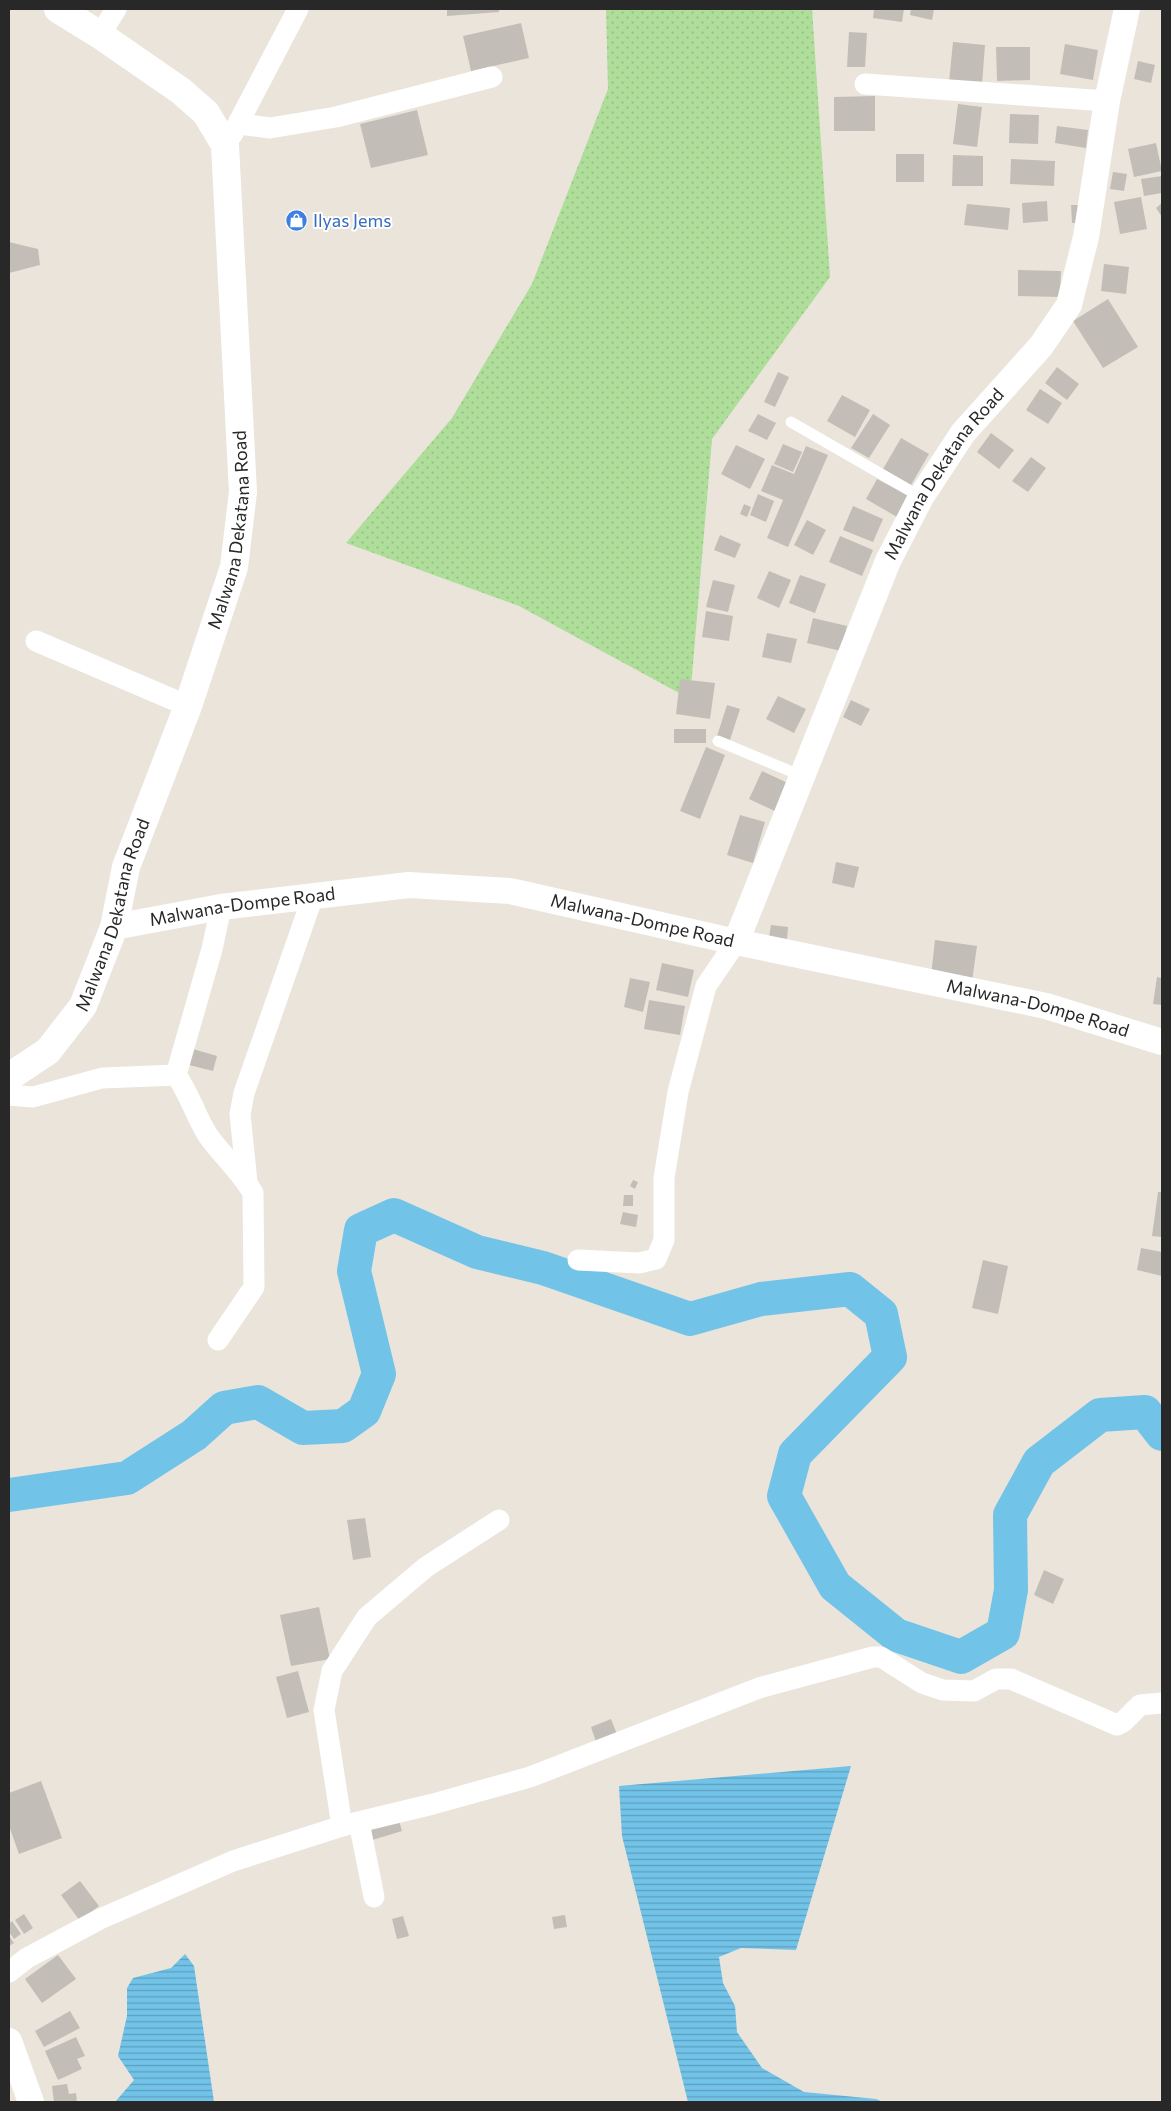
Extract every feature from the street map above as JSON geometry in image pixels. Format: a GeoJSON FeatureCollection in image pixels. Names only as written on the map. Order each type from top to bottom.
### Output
{"type":"FeatureCollection","features":[{"type":"Feature","properties":{"kind":"main road","name":"Malwana Dekatana Road"},"geometry":{"type":"LineString","coordinates":[[9,1077],[48,1051],[83,1006],[114,927],[126,867],[188,706],[234,567],[244,492],[232,134],[181,91],[100,35],[58,9]]}},
{"type":"Feature","properties":{"kind":"street"},"geometry":{"type":"LineString","coordinates":[[100,35],[116,9]]}},
{"type":"Feature","properties":{"kind":"street"},"geometry":{"type":"LineString","coordinates":[[232,134],[298,9]]}},
{"type":"Feature","properties":{"kind":"street","name":"Malwana Dekatana Road"},"geometry":{"type":"LineString","coordinates":[[736,942],[888,561],[921,497],[962,433],[1041,346],[1069,306],[1086,237],[1107,101],[1127,9]]}},
{"type":"Feature","properties":{"kind":"street"},"geometry":{"type":"LineString","coordinates":[[232,134],[336,116],[492,77]]}},
{"type":"Feature","properties":{"kind":"street"},"geometry":{"type":"LineString","coordinates":[[865,84],[1107,101]]}},
{"type":"Feature","properties":{"kind":"street"},"geometry":{"type":"LineString","coordinates":[[36,641],[188,706]]}},
{"type":"Feature","properties":{"kind":"street","name":"Malwana-Dompe Road"},"geometry":{"type":"LineString","coordinates":[[114,927],[221,907],[409,885],[510,891],[736,942],[1046,1006],[1162,1042]]}},
{"type":"Feature","properties":{"kind":"street"},"geometry":{"type":"LineString","coordinates":[[247,1182],[240,1114],[244,1093],[313,896]]}},
{"type":"Feature","properties":{"kind":"street"},"geometry":{"type":"LineString","coordinates":[[176,1075],[212,949],[221,907]]}},
{"type":"Feature","properties":{"kind":"street"},"geometry":{"type":"LineString","coordinates":[[578,1260],[639,1263],[656,1258],[664,1240],[664,1178],[678,1092],[706,986],[736,942]]}},
{"type":"Feature","properties":{"kind":"street"},"geometry":{"type":"LineString","coordinates":[[176,1075],[184,1085],[208,1136],[247,1182],[253,1193],[254,1287],[218,1340]]}},
{"type":"Feature","properties":{"kind":"street"},"geometry":{"type":"LineString","coordinates":[[9,1095],[33,1097],[102,1078],[176,1075]]}},
{"type":"Feature","properties":{"kind":"street"},"geometry":{"type":"LineString","coordinates":[[374,1897],[350,1824],[324,1710],[332,1670],[367,1616],[426,1566],[499,1520]]}},
{"type":"Feature","properties":{"kind":"street"},"geometry":{"type":"LineString","coordinates":[[9,1972],[27,1958],[100,1918],[233,1861],[350,1824],[434,1804],[530,1777],[759,1688],[872,1657],[881,1657],[922,1683],[943,1690],[974,1691],[996,1679],[1011,1679],[1116,1725],[1123,1722],[1140,1705],[1162,1703]]}},
{"type":"Feature","properties":{"kind":"street"},"geometry":{"type":"LineString","coordinates":[[9,2041],[32,2102]]}},
{"type":"Feature","properties":{"kind":"lane"},"geometry":{"type":"LineString","coordinates":[[791,422],[921,497]]}},
{"type":"Feature","properties":{"kind":"lane"},"geometry":{"type":"LineString","coordinates":[[718,741],[802,776]]}},
{"type":"Feature","properties":{"kind":"green space"},"geometry":{"type":"Polygon","coordinates":[[[606,9],[812,9],[830,277],[712,439],[690,699],[519,606],[346,543],[452,418],[532,284],[608,89],[606,9]]]}},
{"type":"Feature","properties":{"kind":"water"},"geometry":{"type":"Polygon","coordinates":[[[851,1766],[796,1950],[741,1948],[719,1957],[723,1983],[735,2006],[737,2032],[762,2068],[804,2092],[876,2099],[883,2102],[688,2102],[622,1836],[619,1786],[851,1766]]]}},
{"type":"Feature","properties":{"kind":"water"},"geometry":{"type":"Polygon","coordinates":[[[185,1954],[194,1966],[214,2102],[115,2102],[134,2080],[118,2056],[127,2016],[127,1988],[133,1978],[171,1968],[185,1954]]]}},
{"type":"Feature","properties":{"kind":"building"},"geometry":{"type":"Polygon","coordinates":[[[447,9],[499,9],[499,12],[447,16],[447,9]]]}},
{"type":"Feature","properties":{"kind":"building"},"geometry":{"type":"Polygon","coordinates":[[[874,9],[904,9],[902,22],[873,18],[874,9]]]}},
{"type":"Feature","properties":{"kind":"building"},"geometry":{"type":"Polygon","coordinates":[[[911,9],[934,9],[932,20],[910,15],[911,9]]]}},
{"type":"Feature","properties":{"kind":"building"},"geometry":{"type":"Polygon","coordinates":[[[521,23],[529,58],[471,71],[463,36],[521,23]]]}},
{"type":"Feature","properties":{"kind":"building"},"geometry":{"type":"Polygon","coordinates":[[[849,32],[867,33],[865,67],[847,67],[849,32]]]}},
{"type":"Feature","properties":{"kind":"building"},"geometry":{"type":"Polygon","coordinates":[[[953,42],[985,45],[982,85],[949,82],[953,42]]]}},
{"type":"Feature","properties":{"kind":"building"},"geometry":{"type":"Polygon","coordinates":[[[1065,44],[1098,50],[1093,80],[1060,74],[1065,44]]]}},
{"type":"Feature","properties":{"kind":"building"},"geometry":{"type":"Polygon","coordinates":[[[996,47],[1030,47],[1030,80],[997,81],[996,47]]]}},
{"type":"Feature","properties":{"kind":"building"},"geometry":{"type":"Polygon","coordinates":[[[1138,61],[1155,65],[1151,83],[1134,79],[1138,61]]]}},
{"type":"Feature","properties":{"kind":"building"},"geometry":{"type":"Polygon","coordinates":[[[875,96],[875,131],[834,131],[834,97],[875,96]]]}},
{"type":"Feature","properties":{"kind":"building"},"geometry":{"type":"Polygon","coordinates":[[[958,104],[982,107],[977,147],[953,144],[958,104]]]}},
{"type":"Feature","properties":{"kind":"building"},"geometry":{"type":"Polygon","coordinates":[[[417,110],[428,155],[371,168],[360,124],[417,110]]]}},
{"type":"Feature","properties":{"kind":"building"},"geometry":{"type":"Polygon","coordinates":[[[1010,114],[1039,115],[1038,144],[1009,143],[1010,114]]]}},
{"type":"Feature","properties":{"kind":"building"},"geometry":{"type":"Polygon","coordinates":[[[1057,126],[1088,130],[1086,148],[1055,143],[1057,126]]]}},
{"type":"Feature","properties":{"kind":"building"},"geometry":{"type":"Polygon","coordinates":[[[1156,143],[1162,171],[1134,177],[1128,149],[1156,143]]]}},
{"type":"Feature","properties":{"kind":"building"},"geometry":{"type":"Polygon","coordinates":[[[896,154],[924,154],[924,182],[896,182],[896,154]]]}},
{"type":"Feature","properties":{"kind":"building"},"geometry":{"type":"Polygon","coordinates":[[[953,155],[983,156],[983,186],[952,186],[953,155]]]}},
{"type":"Feature","properties":{"kind":"building"},"geometry":{"type":"Polygon","coordinates":[[[1011,159],[1055,161],[1054,186],[1010,184],[1011,159]]]}},
{"type":"Feature","properties":{"kind":"building"},"geometry":{"type":"Polygon","coordinates":[[[1113,172],[1127,174],[1124,191],[1110,189],[1113,172]]]}},
{"type":"Feature","properties":{"kind":"building"},"geometry":{"type":"Polygon","coordinates":[[[1162,176],[1162,193],[1144,196],[1141,179],[1162,176]]]}},
{"type":"Feature","properties":{"kind":"building"},"geometry":{"type":"Polygon","coordinates":[[[1141,197],[1147,229],[1120,234],[1114,202],[1141,197]]]}},
{"type":"Feature","properties":{"kind":"building"},"geometry":{"type":"Polygon","coordinates":[[[1047,201],[1048,221],[1023,223],[1022,203],[1047,201]]]}},
{"type":"Feature","properties":{"kind":"building"},"geometry":{"type":"Polygon","coordinates":[[[1162,203],[1162,217],[1156,208],[1162,203]]]}},
{"type":"Feature","properties":{"kind":"building"},"geometry":{"type":"Polygon","coordinates":[[[967,204],[1010,208],[1008,230],[964,225],[967,204]]]}},
{"type":"Feature","properties":{"kind":"building"},"geometry":{"type":"Polygon","coordinates":[[[1071,205],[1083,205],[1083,223],[1072,223],[1071,205]]]}},
{"type":"Feature","properties":{"kind":"building"},"geometry":{"type":"Polygon","coordinates":[[[9,242],[38,249],[40,265],[9,273],[9,242]]]}},
{"type":"Feature","properties":{"kind":"building"},"geometry":{"type":"Polygon","coordinates":[[[1104,264],[1129,267],[1126,294],[1101,291],[1104,264]]]}},
{"type":"Feature","properties":{"kind":"building"},"geometry":{"type":"Polygon","coordinates":[[[1018,270],[1061,271],[1060,297],[1018,296],[1018,270]]]}},
{"type":"Feature","properties":{"kind":"building"},"geometry":{"type":"Polygon","coordinates":[[[1108,299],[1138,347],[1103,368],[1073,321],[1108,299]]]}},
{"type":"Feature","properties":{"kind":"building"},"geometry":{"type":"Polygon","coordinates":[[[1057,367],[1079,384],[1067,400],[1045,383],[1057,367]]]}},
{"type":"Feature","properties":{"kind":"building"},"geometry":{"type":"Polygon","coordinates":[[[778,372],[789,377],[775,407],[764,402],[778,372]]]}},
{"type":"Feature","properties":{"kind":"building"},"geometry":{"type":"Polygon","coordinates":[[[1040,389],[1062,403],[1048,424],[1026,410],[1040,389]]]}},
{"type":"Feature","properties":{"kind":"building"},"geometry":{"type":"Polygon","coordinates":[[[842,395],[870,410],[855,437],[827,421],[842,395]]]}},
{"type":"Feature","properties":{"kind":"building"},"geometry":{"type":"Polygon","coordinates":[[[758,414],[776,423],[767,440],[748,431],[758,414]]]}},
{"type":"Feature","properties":{"kind":"building"},"geometry":{"type":"Polygon","coordinates":[[[873,414],[890,425],[869,458],[851,448],[873,414]]]}},
{"type":"Feature","properties":{"kind":"building"},"geometry":{"type":"Polygon","coordinates":[[[991,433],[1014,450],[999,469],[977,452],[991,433]]]}},
{"type":"Feature","properties":{"kind":"building"},"geometry":{"type":"Polygon","coordinates":[[[901,438],[929,454],[911,485],[883,469],[901,438]]]}},
{"type":"Feature","properties":{"kind":"building"},"geometry":{"type":"Polygon","coordinates":[[[783,444],[802,452],[793,472],[774,464],[783,444]]]}},
{"type":"Feature","properties":{"kind":"building"},"geometry":{"type":"Polygon","coordinates":[[[736,445],[765,459],[750,489],[721,474],[736,445]]]}},
{"type":"Feature","properties":{"kind":"building"},"geometry":{"type":"Polygon","coordinates":[[[806,446],[828,455],[788,547],[767,538],[783,500],[761,491],[772,465],[794,474],[806,446]]]}},
{"type":"Feature","properties":{"kind":"building"},"geometry":{"type":"Polygon","coordinates":[[[1031,457],[1046,468],[1028,492],[1012,481],[1031,457]]]}},
{"type":"Feature","properties":{"kind":"building"},"geometry":{"type":"Polygon","coordinates":[[[877,479],[909,496],[897,517],[866,499],[877,479]]]}},
{"type":"Feature","properties":{"kind":"building"},"geometry":{"type":"Polygon","coordinates":[[[758,494],[774,501],[766,522],[750,515],[758,494]]]}},
{"type":"Feature","properties":{"kind":"building"},"geometry":{"type":"Polygon","coordinates":[[[744,504],[751,507],[747,517],[740,514],[744,504]]]}},
{"type":"Feature","properties":{"kind":"building"},"geometry":{"type":"Polygon","coordinates":[[[853,506],[883,519],[873,542],[843,530],[853,506]]]}},
{"type":"Feature","properties":{"kind":"building"},"geometry":{"type":"Polygon","coordinates":[[[807,520],[826,530],[813,555],[794,545],[807,520]]]}},
{"type":"Feature","properties":{"kind":"building"},"geometry":{"type":"Polygon","coordinates":[[[720,535],[741,544],[735,558],[714,550],[720,535]]]}},
{"type":"Feature","properties":{"kind":"building"},"geometry":{"type":"Polygon","coordinates":[[[840,536],[873,550],[862,576],[829,562],[840,536]]]}},
{"type":"Feature","properties":{"kind":"building"},"geometry":{"type":"Polygon","coordinates":[[[769,571],[791,580],[779,608],[757,598],[769,571]]]}},
{"type":"Feature","properties":{"kind":"building"},"geometry":{"type":"Polygon","coordinates":[[[800,575],[826,584],[815,613],[789,603],[800,575]]]}},
{"type":"Feature","properties":{"kind":"building"},"geometry":{"type":"Polygon","coordinates":[[[713,580],[735,585],[728,612],[706,607],[713,580]]]}},
{"type":"Feature","properties":{"kind":"building"},"geometry":{"type":"Polygon","coordinates":[[[706,611],[733,616],[729,641],[702,637],[706,611]]]}},
{"type":"Feature","properties":{"kind":"building"},"geometry":{"type":"Polygon","coordinates":[[[813,618],[847,626],[841,651],[807,643],[813,618]]]}},
{"type":"Feature","properties":{"kind":"building"},"geometry":{"type":"Polygon","coordinates":[[[767,633],[797,639],[791,663],[762,657],[767,633]]]}},
{"type":"Feature","properties":{"kind":"building"},"geometry":{"type":"Polygon","coordinates":[[[680,679],[715,683],[710,719],[676,714],[680,679]]]}},
{"type":"Feature","properties":{"kind":"building"},"geometry":{"type":"Polygon","coordinates":[[[778,696],[806,709],[794,733],[766,719],[778,696]]]}},
{"type":"Feature","properties":{"kind":"building"},"geometry":{"type":"Polygon","coordinates":[[[851,700],[870,709],[861,726],[843,717],[851,700]]]}},
{"type":"Feature","properties":{"kind":"building"},"geometry":{"type":"Polygon","coordinates":[[[727,705],[740,709],[730,740],[717,736],[727,705]]]}},
{"type":"Feature","properties":{"kind":"building"},"geometry":{"type":"Polygon","coordinates":[[[674,729],[706,729],[706,743],[674,743],[674,729]]]}},
{"type":"Feature","properties":{"kind":"building"},"geometry":{"type":"Polygon","coordinates":[[[706,747],[725,755],[700,819],[680,811],[706,747]]]}},
{"type":"Feature","properties":{"kind":"building"},"geometry":{"type":"Polygon","coordinates":[[[762,771],[792,785],[779,813],[749,799],[762,771]]]}},
{"type":"Feature","properties":{"kind":"building"},"geometry":{"type":"Polygon","coordinates":[[[740,815],[765,822],[753,863],[727,855],[740,815]]]}},
{"type":"Feature","properties":{"kind":"building"},"geometry":{"type":"Polygon","coordinates":[[[836,862],[859,867],[854,888],[832,883],[836,862]]]}},
{"type":"Feature","properties":{"kind":"building"},"geometry":{"type":"Polygon","coordinates":[[[771,925],[788,927],[787,939],[769,937],[771,925]]]}},
{"type":"Feature","properties":{"kind":"building"},"geometry":{"type":"Polygon","coordinates":[[[935,940],[977,946],[972,981],[931,976],[935,940]]]}},
{"type":"Feature","properties":{"kind":"building"},"geometry":{"type":"Polygon","coordinates":[[[662,963],[694,970],[688,997],[656,990],[662,963]]]}},
{"type":"Feature","properties":{"kind":"building"},"geometry":{"type":"Polygon","coordinates":[[[1157,977],[1162,978],[1162,1005],[1153,1004],[1157,977]]]}},
{"type":"Feature","properties":{"kind":"building"},"geometry":{"type":"Polygon","coordinates":[[[630,978],[650,982],[643,1012],[624,1007],[630,978]]]}},
{"type":"Feature","properties":{"kind":"building"},"geometry":{"type":"Polygon","coordinates":[[[649,1000],[685,1006],[680,1035],[644,1029],[649,1000]]]}},
{"type":"Feature","properties":{"kind":"building"},"geometry":{"type":"Polygon","coordinates":[[[193,1049],[217,1056],[213,1071],[189,1065],[193,1049]]]}},
{"type":"Feature","properties":{"kind":"building"},"geometry":{"type":"Polygon","coordinates":[[[633,1180],[638,1182],[635,1189],[630,1186],[633,1180]]]}},
{"type":"Feature","properties":{"kind":"building"},"geometry":{"type":"Polygon","coordinates":[[[1158,1192],[1162,1192],[1162,1237],[1152,1236],[1158,1192]]]}},
{"type":"Feature","properties":{"kind":"building"},"geometry":{"type":"Polygon","coordinates":[[[624,1195],[633,1195],[633,1206],[623,1206],[624,1195]]]}},
{"type":"Feature","properties":{"kind":"building"},"geometry":{"type":"Polygon","coordinates":[[[623,1212],[638,1215],[636,1227],[620,1224],[623,1212]]]}},
{"type":"Feature","properties":{"kind":"building"},"geometry":{"type":"Polygon","coordinates":[[[1141,1248],[1162,1252],[1162,1276],[1137,1270],[1141,1248]]]}},
{"type":"Feature","properties":{"kind":"building"},"geometry":{"type":"Polygon","coordinates":[[[983,1260],[1008,1266],[998,1314],[972,1308],[983,1260]]]}},
{"type":"Feature","properties":{"kind":"building"},"geometry":{"type":"Polygon","coordinates":[[[365,1518],[371,1557],[353,1560],[347,1520],[365,1518]]]}},
{"type":"Feature","properties":{"kind":"building"},"geometry":{"type":"Polygon","coordinates":[[[1044,1570],[1064,1579],[1053,1604],[1034,1595],[1044,1570]]]}},
{"type":"Feature","properties":{"kind":"building"},"geometry":{"type":"Polygon","coordinates":[[[319,1607],[330,1659],[291,1666],[280,1615],[319,1607]]]}},
{"type":"Feature","properties":{"kind":"building"},"geometry":{"type":"Polygon","coordinates":[[[298,1671],[309,1712],[287,1718],[276,1677],[298,1671]]]}},
{"type":"Feature","properties":{"kind":"building"},"geometry":{"type":"Polygon","coordinates":[[[611,1719],[618,1737],[597,1745],[591,1727],[611,1719]]]}},
{"type":"Feature","properties":{"kind":"building"},"geometry":{"type":"Polygon","coordinates":[[[41,1781],[62,1838],[19,1854],[9,1826],[9,1793],[41,1781]]]}},
{"type":"Feature","properties":{"kind":"building"},"geometry":{"type":"Polygon","coordinates":[[[398,1817],[402,1831],[369,1841],[365,1826],[398,1817]]]}},
{"type":"Feature","properties":{"kind":"building"},"geometry":{"type":"Polygon","coordinates":[[[80,1881],[99,1906],[80,1921],[61,1895],[80,1881]]]}},
{"type":"Feature","properties":{"kind":"building"},"geometry":{"type":"Polygon","coordinates":[[[24,1914],[33,1928],[24,1934],[15,1920],[24,1914]]]}},
{"type":"Feature","properties":{"kind":"building"},"geometry":{"type":"Polygon","coordinates":[[[565,1915],[567,1927],[554,1929],[552,1917],[565,1915]]]}},
{"type":"Feature","properties":{"kind":"building"},"geometry":{"type":"Polygon","coordinates":[[[403,1916],[409,1936],[397,1939],[392,1919],[403,1916]]]}},
{"type":"Feature","properties":{"kind":"building"},"geometry":{"type":"Polygon","coordinates":[[[12,1921],[21,1934],[14,1939],[9,1932],[9,1924],[12,1921]]]}},
{"type":"Feature","properties":{"kind":"building"},"geometry":{"type":"Polygon","coordinates":[[[9,1936],[14,1943],[9,1946],[9,1936]]]}},
{"type":"Feature","properties":{"kind":"building"},"geometry":{"type":"Polygon","coordinates":[[[58,1955],[76,1979],[42,2003],[25,1979],[58,1955]]]}},
{"type":"Feature","properties":{"kind":"building"},"geometry":{"type":"Polygon","coordinates":[[[70,2011],[80,2028],[44,2047],[35,2031],[70,2011]]]}},
{"type":"Feature","properties":{"kind":"building"},"geometry":{"type":"Polygon","coordinates":[[[76,2037],[85,2056],[77,2059],[82,2069],[58,2080],[45,2051],[76,2037]]]}},
{"type":"Feature","properties":{"kind":"building"},"geometry":{"type":"Polygon","coordinates":[[[67,2084],[69,2094],[76,2093],[77,2102],[54,2102],[52,2086],[67,2084]]]}},
{"type":"Feature","properties":{"kind":"waterway"},"geometry":{"type":"LineString","coordinates":[[9,1495],[127,1478],[194,1435],[224,1408],[258,1402],[303,1428],[343,1426],[364,1411],[379,1374],[354,1271],[361,1230],[394,1215],[477,1252],[543,1268],[690,1319],[761,1299],[850,1289],[881,1314],[890,1357],[795,1454],[784,1496],[835,1586],[896,1635],[961,1657],[1003,1633],[1011,1590],[1010,1515],[1039,1462],[1100,1415],[1145,1412],[1162,1434]]}},
{"type":"Feature","properties":{"kind":"place","name":"Ilyas Jems"},"geometry":{"type":"Point","coordinates":[297,221]}}]}
